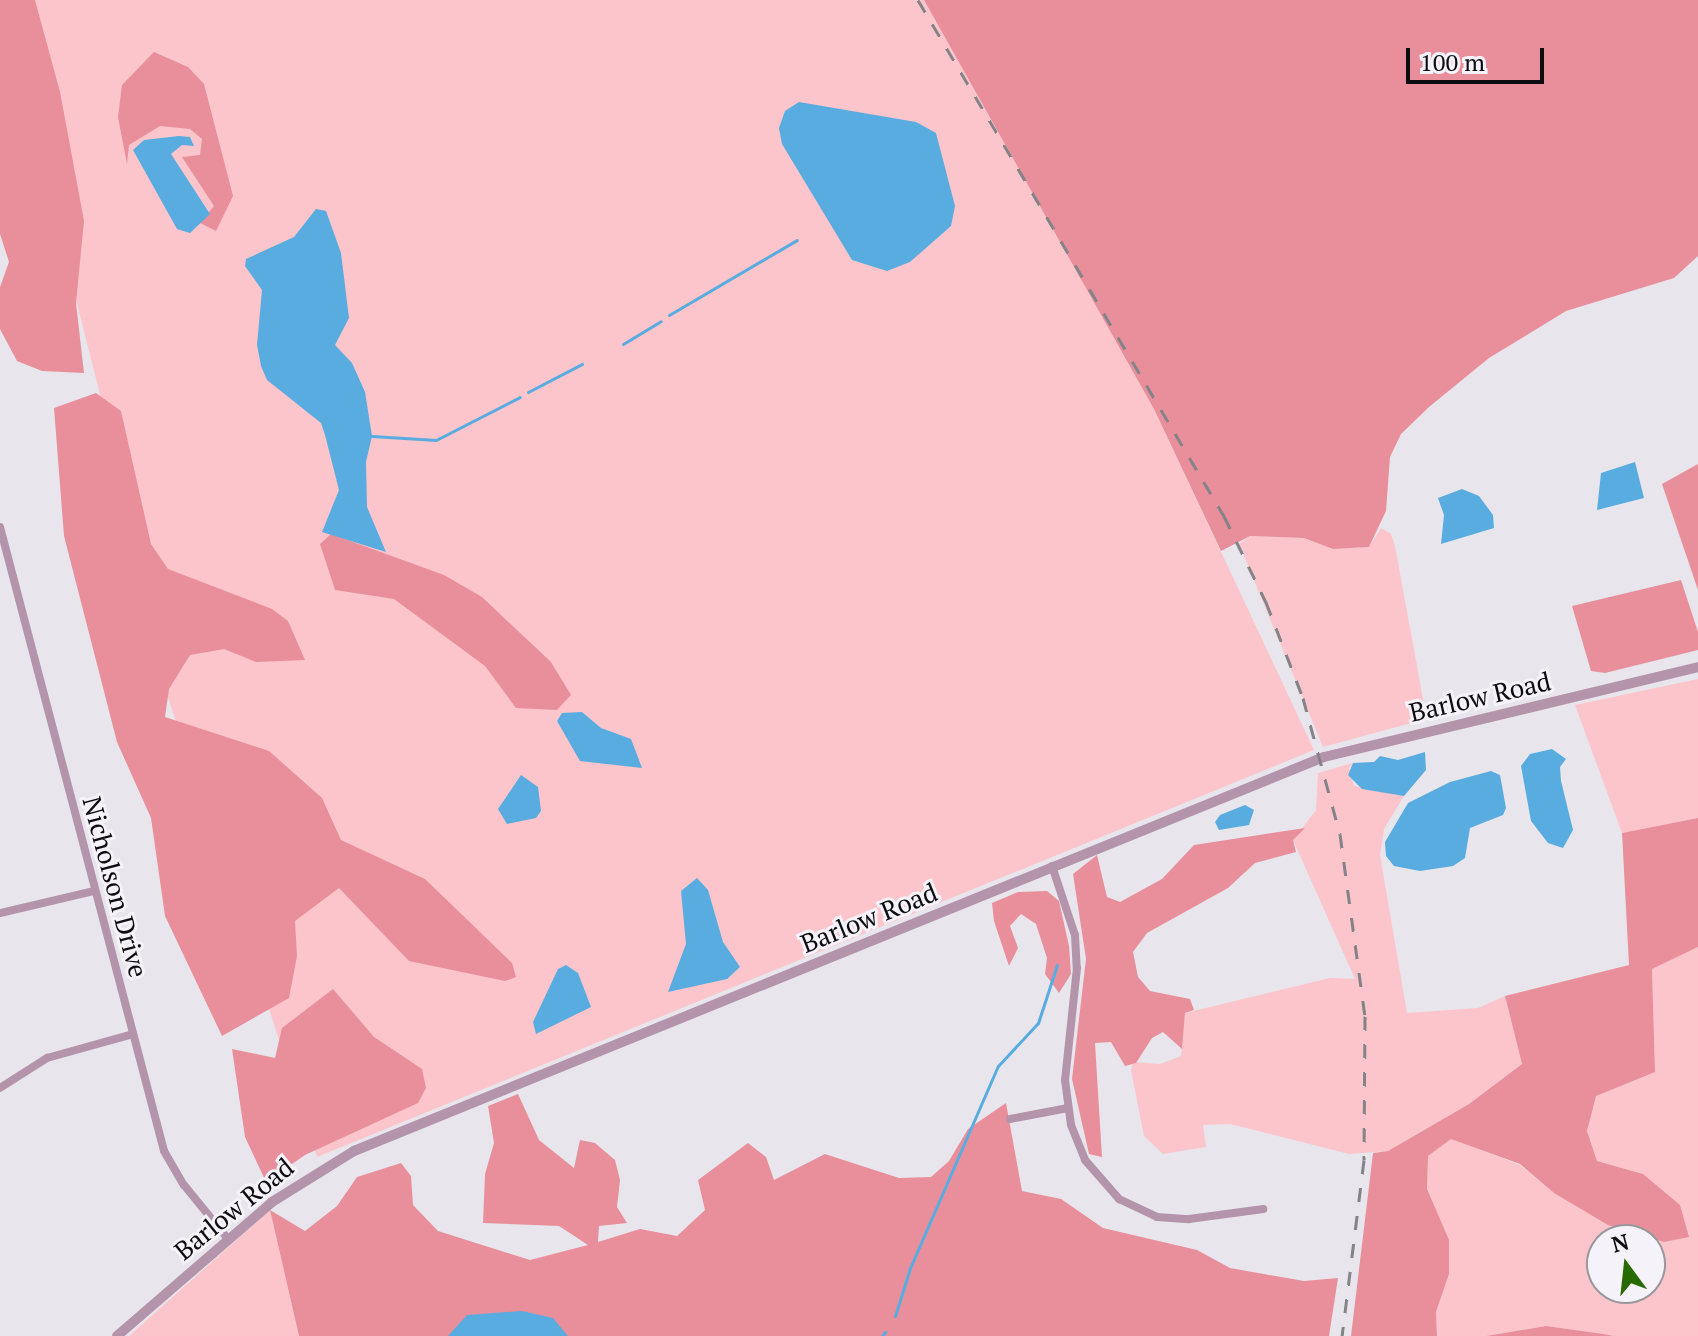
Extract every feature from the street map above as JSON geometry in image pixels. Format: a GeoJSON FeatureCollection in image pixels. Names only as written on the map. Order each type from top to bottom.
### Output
{"type":"FeatureCollection","features":[{"type":"Feature","properties":{"kind":"street","name":"Nicholson Drive"},"geometry":{"type":"LineString","coordinates":[[0,527],[94,891],[169,1162],[228,1239]]}},
{"type":"Feature","properties":{"kind":"street","name":"Barlow Road"},"geometry":{"type":"LineString","coordinates":[[117,1336],[289,1189],[354,1151],[1324,757],[1698,667]]}},
{"type":"Feature","properties":{"kind":"street"},"geometry":{"type":"LineString","coordinates":[[1052,866],[1072,918],[1077,956],[1064,1058],[1068,1108],[1091,1168],[1128,1205],[1183,1220],[1263,1209]]}},
{"type":"Feature","properties":{"kind":"street"},"geometry":{"type":"LineString","coordinates":[[0,913],[94,891]]}},
{"type":"Feature","properties":{"kind":"street"},"geometry":{"type":"LineString","coordinates":[[0,1088],[47,1058],[133,1034]]}},
{"type":"Feature","properties":{"kind":"street"},"geometry":{"type":"LineString","coordinates":[[1010,1119],[1068,1108]]}},
{"type":"Feature","properties":{"kind":"shaded area"},"geometry":{"type":"Polygon","coordinates":[[[0,0],[924,0],[1124,345],[1314,750],[317,1157],[108,512],[108,426],[0,0]]]}},
{"type":"Feature","properties":{"kind":"shaded area"},"geometry":{"type":"Polygon","coordinates":[[[0,0],[35,0],[60,92],[84,221],[76,303],[84,373],[42,371],[17,361],[0,329],[0,287],[9,262],[0,234],[0,0]]]}},
{"type":"Feature","properties":{"kind":"shaded area"},"geometry":{"type":"Polygon","coordinates":[[[924,0],[1698,0],[1698,256],[1674,278],[1566,311],[1489,358],[1429,407],[1401,434],[1390,457],[1386,511],[1369,547],[1333,549],[1304,538],[1250,536],[1221,551],[1154,409],[924,0]]]}},
{"type":"Feature","properties":{"kind":"shaded area"},"geometry":{"type":"Polygon","coordinates":[[[154,52],[188,67],[204,84],[233,196],[216,231],[200,223],[214,206],[182,157],[200,155],[202,139],[190,129],[160,126],[129,145],[127,164],[118,117],[122,85],[154,52]]]}},
{"type":"Feature","properties":{"kind":"shaded area"},"geometry":{"type":"Polygon","coordinates":[[[96,393],[121,411],[151,544],[168,569],[272,609],[288,621],[305,660],[256,662],[224,649],[190,655],[169,689],[165,717],[269,751],[322,798],[341,840],[425,879],[512,963],[516,977],[505,981],[409,961],[339,888],[295,921],[297,956],[289,998],[222,1036],[165,916],[151,818],[117,742],[64,536],[54,408],[96,393]]]}},
{"type":"Feature","properties":{"kind":"shaded area"},"geometry":{"type":"Polygon","coordinates":[[[1698,464],[1698,590],[1662,484],[1698,464]]]}},
{"type":"Feature","properties":{"kind":"shaded area"},"geometry":{"type":"Polygon","coordinates":[[[1381,528],[1391,534],[1395,546],[1425,710],[1415,722],[1323,747],[1239,544],[1250,536],[1304,538],[1333,549],[1369,547],[1381,528]]]}},
{"type":"Feature","properties":{"kind":"shaded area"},"geometry":{"type":"Polygon","coordinates":[[[331,534],[444,575],[482,597],[551,662],[571,695],[557,710],[516,708],[485,666],[394,599],[335,590],[320,544],[331,534]]]}},
{"type":"Feature","properties":{"kind":"shaded area"},"geometry":{"type":"Polygon","coordinates":[[[1681,580],[1698,632],[1698,650],[1605,673],[1591,671],[1572,606],[1681,580]]]}},
{"type":"Feature","properties":{"kind":"shaded area"},"geometry":{"type":"Polygon","coordinates":[[[1698,679],[1698,818],[1622,833],[1575,705],[1698,679]]]}},
{"type":"Feature","properties":{"kind":"shaded area"},"geometry":{"type":"Polygon","coordinates":[[[1353,763],[1349,768],[1354,786],[1404,796],[1384,829],[1380,855],[1407,1013],[1478,1008],[1505,996],[1522,1064],[1469,1104],[1388,1151],[1349,1154],[1230,1124],[1203,1125],[1206,1147],[1163,1154],[1144,1136],[1131,1070],[1133,1062],[1160,1064],[1181,1056],[1185,1013],[1330,978],[1355,979],[1293,840],[1316,810],[1318,773],[1353,763]]]}},
{"type":"Feature","properties":{"kind":"shaded area"},"geometry":{"type":"Polygon","coordinates":[[[1698,818],[1698,947],[1652,969],[1655,1072],[1596,1096],[1587,1131],[1597,1161],[1643,1174],[1680,1205],[1689,1237],[1666,1242],[1666,1224],[1606,1224],[1554,1193],[1520,1164],[1451,1139],[1428,1156],[1427,1189],[1449,1240],[1449,1274],[1436,1312],[1437,1336],[1351,1336],[1373,1153],[1388,1151],[1469,1104],[1522,1064],[1505,996],[1629,965],[1622,833],[1698,818]]]}},
{"type":"Feature","properties":{"kind":"shaded area"},"geometry":{"type":"Polygon","coordinates":[[[1305,828],[1293,840],[1296,852],[1255,863],[1228,888],[1147,933],[1133,952],[1138,977],[1150,991],[1190,999],[1194,1010],[1185,1013],[1182,1049],[1163,1032],[1152,1038],[1136,1063],[1125,1066],[1111,1042],[1095,1043],[1102,1157],[1089,1154],[1072,1079],[1086,959],[1073,874],[1097,855],[1107,897],[1120,902],[1162,879],[1194,845],[1305,828]]]}},
{"type":"Feature","properties":{"kind":"shaded area"},"geometry":{"type":"Polygon","coordinates":[[[1047,891],[1059,901],[1069,946],[1071,974],[1059,993],[1045,974],[1047,958],[1036,924],[1021,914],[1010,926],[1018,948],[1009,966],[994,921],[992,903],[1018,892],[1047,891]]]}},
{"type":"Feature","properties":{"kind":"shaded area"},"geometry":{"type":"Polygon","coordinates":[[[1698,947],[1698,1336],[1614,1336],[1546,1326],[1486,1336],[1437,1336],[1436,1312],[1449,1274],[1427,1189],[1428,1156],[1451,1138],[1520,1165],[1554,1193],[1643,1174],[1597,1161],[1587,1131],[1595,1096],[1655,1072],[1652,969],[1698,947]]]}},
{"type":"Feature","properties":{"kind":"shaded area"},"geometry":{"type":"Polygon","coordinates":[[[333,989],[374,1037],[422,1069],[426,1088],[418,1103],[305,1155],[266,1182],[245,1137],[232,1049],[275,1058],[282,1028],[333,989]]]}},
{"type":"Feature","properties":{"kind":"shaded area"},"geometry":{"type":"Polygon","coordinates":[[[518,1094],[539,1140],[574,1168],[580,1140],[595,1143],[615,1160],[620,1180],[617,1207],[627,1223],[599,1226],[598,1242],[640,1229],[677,1236],[705,1210],[698,1180],[748,1143],[766,1157],[774,1180],[825,1154],[899,1178],[931,1177],[949,1161],[968,1129],[1006,1103],[1022,1191],[1061,1199],[1103,1228],[1197,1250],[1230,1268],[1304,1281],[1338,1278],[1329,1336],[299,1336],[270,1210],[305,1231],[337,1206],[357,1177],[401,1163],[411,1176],[413,1205],[438,1231],[530,1260],[588,1245],[559,1226],[483,1223],[485,1174],[494,1143],[488,1106],[518,1094]]]}},
{"type":"Feature","properties":{"kind":"shaded area"},"geometry":{"type":"Polygon","coordinates":[[[270,1210],[299,1336],[129,1336],[270,1210]]]}},
{"type":"Feature","properties":{"kind":"shaded area"},"geometry":{"type":"Polygon","coordinates":[[[1546,1326],[1603,1334],[1614,1336],[1486,1336],[1546,1326]]]}},
{"type":"Feature","properties":{"kind":"water"},"geometry":{"type":"Polygon","coordinates":[[[799,102],[916,122],[936,133],[955,206],[951,226],[910,262],[887,271],[852,260],[782,144],[779,128],[785,111],[799,102]]]}},
{"type":"Feature","properties":{"kind":"water"},"geometry":{"type":"Polygon","coordinates":[[[190,137],[194,146],[182,145],[171,154],[210,214],[190,233],[177,229],[133,150],[144,140],[190,137]]]}},
{"type":"Feature","properties":{"kind":"water"},"geometry":{"type":"Polygon","coordinates":[[[316,209],[326,211],[341,253],[349,318],[335,345],[352,363],[365,392],[372,436],[366,462],[367,507],[386,552],[322,532],[339,490],[321,423],[267,380],[261,366],[257,345],[262,290],[245,266],[246,259],[294,237],[316,209]]]}},
{"type":"Feature","properties":{"kind":"water"},"geometry":{"type":"Polygon","coordinates":[[[1635,462],[1644,498],[1597,510],[1601,473],[1635,462]]]}},
{"type":"Feature","properties":{"kind":"water"},"geometry":{"type":"Polygon","coordinates":[[[1462,489],[1479,496],[1493,515],[1494,528],[1441,544],[1444,515],[1438,498],[1462,489]]]}},
{"type":"Feature","properties":{"kind":"water"},"geometry":{"type":"Polygon","coordinates":[[[582,712],[601,728],[631,739],[642,768],[580,761],[557,721],[562,713],[582,712]]]}},
{"type":"Feature","properties":{"kind":"water"},"geometry":{"type":"Polygon","coordinates":[[[1552,749],[1566,759],[1560,767],[1561,781],[1573,830],[1563,848],[1548,843],[1531,821],[1521,766],[1530,754],[1552,749]]]}},
{"type":"Feature","properties":{"kind":"water"},"geometry":{"type":"Polygon","coordinates":[[[1425,752],[1426,770],[1404,796],[1362,789],[1348,775],[1353,763],[1374,762],[1380,756],[1398,760],[1425,752]]]}},
{"type":"Feature","properties":{"kind":"water"},"geometry":{"type":"Polygon","coordinates":[[[1491,771],[1500,775],[1506,808],[1503,815],[1470,828],[1465,858],[1453,866],[1420,871],[1394,866],[1386,856],[1385,842],[1408,803],[1450,782],[1491,771]]]}},
{"type":"Feature","properties":{"kind":"water"},"geometry":{"type":"Polygon","coordinates":[[[521,775],[538,787],[541,811],[536,818],[507,824],[498,809],[521,775]]]}},
{"type":"Feature","properties":{"kind":"water"},"geometry":{"type":"Polygon","coordinates":[[[1245,805],[1254,810],[1249,825],[1219,830],[1215,822],[1220,815],[1245,805]]]}},
{"type":"Feature","properties":{"kind":"water"},"geometry":{"type":"Polygon","coordinates":[[[697,878],[708,890],[723,942],[740,967],[727,979],[668,992],[686,944],[681,891],[697,878]]]}},
{"type":"Feature","properties":{"kind":"water"},"geometry":{"type":"Polygon","coordinates":[[[566,965],[578,973],[591,1007],[536,1034],[533,1022],[558,969],[566,965]]]}},
{"type":"Feature","properties":{"kind":"water"},"geometry":{"type":"Polygon","coordinates":[[[522,1311],[553,1318],[568,1336],[448,1336],[467,1315],[522,1311]]]}},
{"type":"Feature","properties":{"kind":"waterway"},"geometry":{"type":"LineString","coordinates":[[669,315],[797,240]]}},
{"type":"Feature","properties":{"kind":"waterway"},"geometry":{"type":"LineString","coordinates":[[623,344],[661,321]]}},
{"type":"Feature","properties":{"kind":"waterway"},"geometry":{"type":"LineString","coordinates":[[528,392],[582,364]]}},
{"type":"Feature","properties":{"kind":"waterway"},"geometry":{"type":"LineString","coordinates":[[372,436],[436,440],[520,397]]}},
{"type":"Feature","properties":{"kind":"waterway"},"geometry":{"type":"LineString","coordinates":[[895,1316],[910,1268],[998,1066],[1038,1023],[1057,965]]}},
{"type":"Feature","properties":{"kind":"waterway"},"geometry":{"type":"LineString","coordinates":[[882,1336],[885,1332]]}},
{"type":"Feature","properties":{"kind":"railway"},"geometry":{"type":"LineString","coordinates":[[918,0],[1224,516],[1266,602],[1303,698],[1340,834],[1365,1016],[1364,1160],[1342,1336]]}}]}
